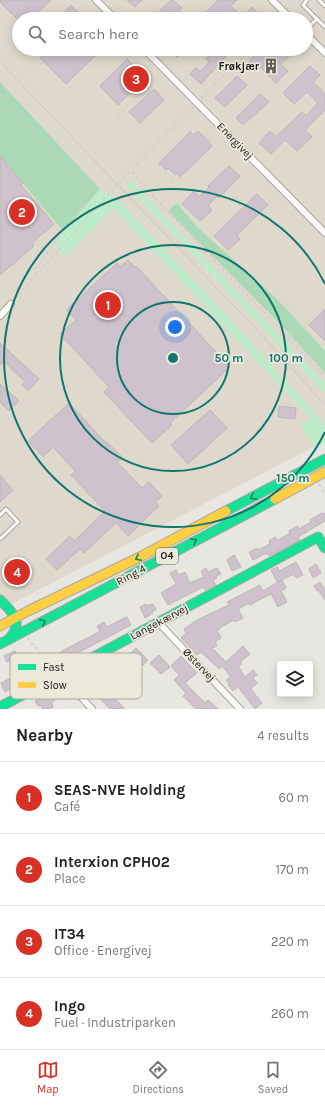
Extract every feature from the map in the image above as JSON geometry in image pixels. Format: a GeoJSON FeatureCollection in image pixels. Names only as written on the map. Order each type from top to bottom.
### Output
{"type":"FeatureCollection","features":[{"type":"Feature","properties":{"kind":"main road","name":"Ring 4"},"geometry":{"type":"LineString","coordinates":[[1,625],[142,556],[325,459]]}},
{"type":"Feature","properties":{"kind":"main road","name":"Ring 4"},"geometry":{"type":"LineString","coordinates":[[4,642],[22,635],[325,472]]}},
{"type":"Feature","properties":{"kind":"main road","name":"Langekærvej"},"geometry":{"type":"LineString","coordinates":[[101,653],[318,537],[325,548]]}},
{"type":"Feature","properties":{"kind":"main road"},"geometry":{"type":"LineString","coordinates":[[0,600],[11,610],[22,635]]}},
{"type":"Feature","properties":{"kind":"main road"},"geometry":{"type":"LineString","coordinates":[[1,625],[6,630],[22,635]]}},
{"type":"Feature","properties":{"kind":"main road","name":"Langekærvej"},"geometry":{"type":"LineString","coordinates":[[0,707],[15,699]]}},
{"type":"Feature","properties":{"kind":"street"},"geometry":{"type":"LineString","coordinates":[[96,0],[108,12]]}},
{"type":"Feature","properties":{"kind":"street"},"geometry":{"type":"LineString","coordinates":[[272,0],[284,12]]}},
{"type":"Feature","properties":{"kind":"street"},"geometry":{"type":"LineString","coordinates":[[313,41],[325,53]]}},
{"type":"Feature","properties":{"kind":"street","name":"Energivej"},"geometry":{"type":"LineString","coordinates":[[151,56],[325,233]]}},
{"type":"Feature","properties":{"kind":"street"},"geometry":{"type":"LineString","coordinates":[[0,316],[11,304]]}},
{"type":"Feature","properties":{"kind":"street","name":"Østervej"},"geometry":{"type":"LineString","coordinates":[[158,622],[240,709]]}},
{"type":"Feature","properties":{"kind":"street"},"geometry":{"type":"LineString","coordinates":[[83,699],[92,709]]}},
{"type":"Feature","properties":{"kind":"lane"},"geometry":{"type":"LineString","coordinates":[[308,0],[303,5],[310,12]]}},
{"type":"Feature","properties":{"kind":"lane"},"geometry":{"type":"LineString","coordinates":[[319,0],[325,6]]}},
{"type":"Feature","properties":{"kind":"lane"},"geometry":{"type":"LineString","coordinates":[[313,15],[324,24]]}},
{"type":"Feature","properties":{"kind":"lane"},"geometry":{"type":"LineString","coordinates":[[313,23],[317,19]]}},
{"type":"Feature","properties":{"kind":"lane"},"geometry":{"type":"LineString","coordinates":[[0,514],[6,509],[18,522],[0,539]]}},
{"type":"Feature","properties":{"kind":"path"},"geometry":{"type":"LineString","coordinates":[[11,304],[131,170],[244,56]]}},
{"type":"Feature","properties":{"kind":"path"},"geometry":{"type":"LineString","coordinates":[[0,95],[89,192],[86,202],[46,254],[37,269],[36,276]]}},
{"type":"Feature","properties":{"kind":"path"},"geometry":{"type":"LineString","coordinates":[[118,115],[136,97]]}},
{"type":"Feature","properties":{"kind":"path"},"geometry":{"type":"LineString","coordinates":[[189,130],[193,134]]}},
{"type":"Feature","properties":{"kind":"path"},"geometry":{"type":"LineString","coordinates":[[158,167],[161,164]]}},
{"type":"Feature","properties":{"kind":"path"},"geometry":{"type":"LineString","coordinates":[[131,170],[156,200],[325,377]]}},
{"type":"Feature","properties":{"kind":"path"},"geometry":{"type":"LineString","coordinates":[[165,174],[169,170]]}},
{"type":"Feature","properties":{"kind":"path"},"geometry":{"type":"LineString","coordinates":[[170,180],[176,173],[181,180]]}},
{"type":"Feature","properties":{"kind":"path"},"geometry":{"type":"LineString","coordinates":[[287,337],[303,322]]}},
{"type":"Feature","properties":{"kind":"path"},"geometry":{"type":"LineString","coordinates":[[319,484],[325,494]]}},
{"type":"Feature","properties":{"kind":"path"},"geometry":{"type":"LineString","coordinates":[[22,635],[41,653]]}},
{"type":"Feature","properties":{"kind":"shaded area"},"geometry":{"type":"Polygon","coordinates":[[[0,0],[325,0],[325,441],[0,610],[0,0]]]}},
{"type":"Feature","properties":{"kind":"green space"},"geometry":{"type":"Polygon","coordinates":[[[0,82],[100,189],[63,231],[0,156],[0,82]]]}},
{"type":"Feature","properties":{"kind":"green space"},"geometry":{"type":"Polygon","coordinates":[[[130,180],[325,383],[325,393],[125,184],[130,180]]]}},
{"type":"Feature","properties":{"kind":"green space"},"geometry":{"type":"Polygon","coordinates":[[[100,189],[119,201],[220,308],[325,425],[325,443],[316,448],[300,426],[310,418],[113,208],[65,257],[54,244],[63,231],[100,189]]]}},
{"type":"Feature","properties":{"kind":"green space"},"geometry":{"type":"Polygon","coordinates":[[[177,203],[197,227],[280,302],[325,351],[325,373],[277,321],[168,211],[177,203]]]}},
{"type":"Feature","properties":{"kind":"building"},"geometry":{"type":"Polygon","coordinates":[[[0,0],[51,0],[38,12],[12,12],[12,14],[0,2],[0,0]]]}},
{"type":"Feature","properties":{"kind":"building"},"geometry":{"type":"Polygon","coordinates":[[[127,0],[142,0],[135,7],[127,0]]]}},
{"type":"Feature","properties":{"kind":"building"},"geometry":{"type":"Polygon","coordinates":[[[171,0],[182,8],[178,12],[159,12],[171,0]]]}},
{"type":"Feature","properties":{"kind":"building"},"geometry":{"type":"Polygon","coordinates":[[[218,0],[237,0],[231,6],[237,12],[206,12],[218,0]]]}},
{"type":"Feature","properties":{"kind":"building"},"geometry":{"type":"Polygon","coordinates":[[[71,5],[78,12],[64,12],[71,5]]]}},
{"type":"Feature","properties":{"kind":"building"},"geometry":{"type":"Polygon","coordinates":[[[252,7],[257,12],[247,12],[252,7]]]}},
{"type":"Feature","properties":{"kind":"building"},"geometry":{"type":"Polygon","coordinates":[[[42,56],[95,56],[66,84],[40,58],[42,56]]]}},
{"type":"Feature","properties":{"kind":"building"},"geometry":{"type":"Polygon","coordinates":[[[209,56],[226,56],[201,84],[190,74],[196,67],[200,72],[209,62],[206,59],[209,56]]]}},
{"type":"Feature","properties":{"kind":"building","name":"Frøkjær"},"geometry":{"type":"Polygon","coordinates":[[[254,56],[289,56],[281,64],[288,71],[276,83],[257,64],[254,67],[249,61],[254,56]]]}},
{"type":"Feature","properties":{"kind":"building"},"geometry":{"type":"Polygon","coordinates":[[[127,59],[145,77],[118,105],[100,86],[127,59]]]}},
{"type":"Feature","properties":{"kind":"building"},"geometry":{"type":"Polygon","coordinates":[[[243,64],[248,68],[241,75],[237,70],[243,64]]]}},
{"type":"Feature","properties":{"kind":"building"},"geometry":{"type":"Polygon","coordinates":[[[310,66],[320,75],[313,82],[325,94],[325,110],[305,130],[312,137],[297,151],[285,140],[271,154],[259,143],[270,131],[276,137],[302,112],[306,116],[318,103],[307,92],[294,104],[283,93],[310,66]]]}},
{"type":"Feature","properties":{"kind":"building"},"geometry":{"type":"Polygon","coordinates":[[[237,76],[247,85],[225,107],[215,98],[237,76]]]}},
{"type":"Feature","properties":{"kind":"building"},"geometry":{"type":"Polygon","coordinates":[[[154,89],[164,100],[140,123],[129,112],[154,89]]]}},
{"type":"Feature","properties":{"kind":"building"},"geometry":{"type":"Polygon","coordinates":[[[260,94],[269,102],[243,125],[236,118],[260,94]]]}},
{"type":"Feature","properties":{"kind":"building"},"geometry":{"type":"Polygon","coordinates":[[[198,131],[212,146],[180,177],[176,172],[174,174],[168,168],[166,170],[159,163],[190,132],[193,135],[198,131]]]}},
{"type":"Feature","properties":{"kind":"building"},"geometry":{"type":"Polygon","coordinates":[[[0,156],[23,183],[21,185],[54,224],[32,243],[34,246],[0,275],[0,156]]]}},
{"type":"Feature","properties":{"kind":"building"},"geometry":{"type":"Polygon","coordinates":[[[229,166],[240,176],[219,198],[217,196],[208,206],[212,210],[200,221],[182,204],[194,191],[199,197],[229,166]]]}},
{"type":"Feature","properties":{"kind":"building"},"geometry":{"type":"Polygon","coordinates":[[[257,194],[268,205],[237,235],[240,239],[228,250],[214,236],[257,194]]]}},
{"type":"Feature","properties":{"kind":"building"},"geometry":{"type":"Polygon","coordinates":[[[128,260],[135,267],[136,266],[230,367],[170,423],[172,425],[152,443],[104,392],[109,387],[60,334],[76,320],[66,310],[117,263],[120,267],[128,260]]]}},
{"type":"Feature","properties":{"kind":"building"},"geometry":{"type":"Polygon","coordinates":[[[325,309],[325,341],[309,325],[325,309]]]}},
{"type":"Feature","properties":{"kind":"building"},"geometry":{"type":"Polygon","coordinates":[[[0,343],[39,379],[28,391],[22,385],[25,382],[4,361],[0,365],[0,343]]]}},
{"type":"Feature","properties":{"kind":"building"},"geometry":{"type":"Polygon","coordinates":[[[0,384],[19,401],[9,411],[0,402],[0,384]]]}},
{"type":"Feature","properties":{"kind":"building"},"geometry":{"type":"Polygon","coordinates":[[[69,403],[106,443],[107,442],[122,457],[117,462],[142,488],[149,482],[162,496],[155,502],[159,506],[128,536],[116,523],[84,553],[80,549],[57,570],[46,559],[70,536],[74,541],[105,511],[71,475],[75,471],[53,447],[43,457],[28,441],[69,403]]]}},
{"type":"Feature","properties":{"kind":"building"},"geometry":{"type":"Polygon","coordinates":[[[279,406],[296,408],[295,419],[278,417],[279,406]]]}},
{"type":"Feature","properties":{"kind":"building"},"geometry":{"type":"Polygon","coordinates":[[[210,410],[227,428],[188,464],[171,445],[210,410]]]}},
{"type":"Feature","properties":{"kind":"building"},"geometry":{"type":"Polygon","coordinates":[[[0,475],[13,490],[0,502],[0,475]]]}},
{"type":"Feature","properties":{"kind":"building"},"geometry":{"type":"Polygon","coordinates":[[[322,513],[325,514],[325,521],[298,537],[300,540],[269,556],[267,553],[253,560],[249,552],[257,548],[258,550],[270,544],[269,541],[275,537],[278,540],[298,526],[299,529],[322,513]]]}},
{"type":"Feature","properties":{"kind":"building"},"geometry":{"type":"Polygon","coordinates":[[[234,555],[241,567],[232,571],[227,560],[234,555]]]}},
{"type":"Feature","properties":{"kind":"building"},"geometry":{"type":"Polygon","coordinates":[[[296,562],[303,575],[296,578],[294,574],[277,582],[271,570],[278,567],[279,571],[296,562]]]}},
{"type":"Feature","properties":{"kind":"building"},"geometry":{"type":"Polygon","coordinates":[[[316,564],[321,573],[313,578],[309,569],[316,564]]]}},
{"type":"Feature","properties":{"kind":"building"},"geometry":{"type":"Polygon","coordinates":[[[16,566],[27,577],[21,583],[10,572],[16,566]]]}},
{"type":"Feature","properties":{"kind":"building"},"geometry":{"type":"Polygon","coordinates":[[[206,568],[208,572],[217,568],[221,574],[216,576],[217,578],[213,580],[216,585],[205,590],[203,587],[168,605],[161,593],[176,584],[170,573],[176,570],[179,575],[185,572],[190,583],[204,577],[201,571],[206,568]]]}},
{"type":"Feature","properties":{"kind":"building"},"geometry":{"type":"Polygon","coordinates":[[[282,580],[286,588],[281,591],[287,602],[278,607],[271,594],[250,605],[249,603],[238,609],[243,618],[235,622],[234,620],[219,628],[220,629],[217,630],[221,638],[215,642],[217,646],[212,648],[226,662],[243,646],[250,654],[240,662],[242,664],[238,666],[245,677],[253,670],[257,675],[253,678],[257,683],[251,689],[262,703],[255,709],[238,687],[233,691],[228,685],[230,684],[226,680],[231,677],[222,666],[219,669],[201,652],[197,655],[181,638],[186,633],[184,629],[197,620],[229,605],[227,602],[260,585],[263,591],[282,580]]]}},
{"type":"Feature","properties":{"kind":"building"},"geometry":{"type":"Polygon","coordinates":[[[320,582],[325,590],[325,600],[314,586],[320,582]]]}},
{"type":"Feature","properties":{"kind":"building"},"geometry":{"type":"Polygon","coordinates":[[[146,604],[147,606],[153,604],[156,610],[152,611],[153,613],[145,618],[140,607],[146,604]]]}},
{"type":"Feature","properties":{"kind":"building"},"geometry":{"type":"Polygon","coordinates":[[[126,617],[131,625],[77,653],[60,653],[99,632],[100,631],[97,626],[104,622],[107,627],[126,617]]]}},
{"type":"Feature","properties":{"kind":"building"},"geometry":{"type":"Polygon","coordinates":[[[136,648],[141,653],[131,653],[136,648]]]}},
{"type":"Feature","properties":{"kind":"building"},"geometry":{"type":"Polygon","coordinates":[[[10,653],[10,660],[7,662],[4,656],[10,653]]]}},
{"type":"Feature","properties":{"kind":"building"},"geometry":{"type":"Polygon","coordinates":[[[142,654],[148,660],[142,666],[142,654]]]}},
{"type":"Feature","properties":{"kind":"building"},"geometry":{"type":"Polygon","coordinates":[[[159,655],[170,667],[161,674],[150,663],[159,655]]]}},
{"type":"Feature","properties":{"kind":"building"},"geometry":{"type":"Polygon","coordinates":[[[181,656],[197,673],[185,683],[205,703],[208,700],[218,709],[196,709],[183,696],[186,693],[174,680],[179,675],[171,666],[181,656]]]}},
{"type":"Feature","properties":{"kind":"building"},"geometry":{"type":"Polygon","coordinates":[[[10,678],[10,689],[5,692],[1,683],[10,678]]]}},
{"type":"Feature","properties":{"kind":"building"},"geometry":{"type":"Polygon","coordinates":[[[39,699],[55,700],[52,702],[53,707],[49,709],[43,709],[40,705],[38,706],[35,701],[39,699]]]}},
{"type":"Feature","properties":{"kind":"building"},"geometry":{"type":"Polygon","coordinates":[[[100,699],[116,699],[125,709],[110,709],[100,699]]]}},
{"type":"Feature","properties":{"kind":"tram line"},"geometry":{"type":"LineString","coordinates":[[0,62],[260,333],[325,405]]}},
{"type":"Feature","properties":{"kind":"traffic: fast"},"geometry":{"type":"LineString","coordinates":[[226,511],[325,459]]}},
{"type":"Feature","properties":{"kind":"traffic: fast"},"geometry":{"type":"LineString","coordinates":[[0,644],[275,499]]}},
{"type":"Feature","properties":{"kind":"traffic: fast"},"geometry":{"type":"LineString","coordinates":[[101,653],[318,537],[325,548]]}},
{"type":"Feature","properties":{"kind":"traffic: fast"},"geometry":{"type":"LineString","coordinates":[[0,600],[13,613],[15,618],[16,628],[9,639]]}},
{"type":"Feature","properties":{"kind":"traffic: fast"},"geometry":{"type":"LineString","coordinates":[[0,707],[15,699]]}},
{"type":"Feature","properties":{"kind":"traffic: slow"},"geometry":{"type":"LineString","coordinates":[[275,499],[325,472]]}},
{"type":"Feature","properties":{"kind":"traffic: slow"},"geometry":{"type":"LineString","coordinates":[[0,626],[142,556],[226,511]]}},
{"type":"Feature","properties":{"kind":"place","name":"Frøkjær"},"geometry":{"type":"Point","coordinates":[271,66]}},
{"type":"Feature","properties":{"kind":"place","name":"IT34"},"geometry":{"type":"Point","coordinates":[136,79]}},
{"type":"Feature","properties":{"kind":"place","name":"Interxion CPH02"},"geometry":{"type":"Point","coordinates":[22,212]}},
{"type":"Feature","properties":{"kind":"place","name":"SEAS-NVE Holding"},"geometry":{"type":"Point","coordinates":[108,305]}},
{"type":"Feature","properties":{"kind":"place","name":"Ingo"},"geometry":{"type":"Point","coordinates":[17,572]}}]}
